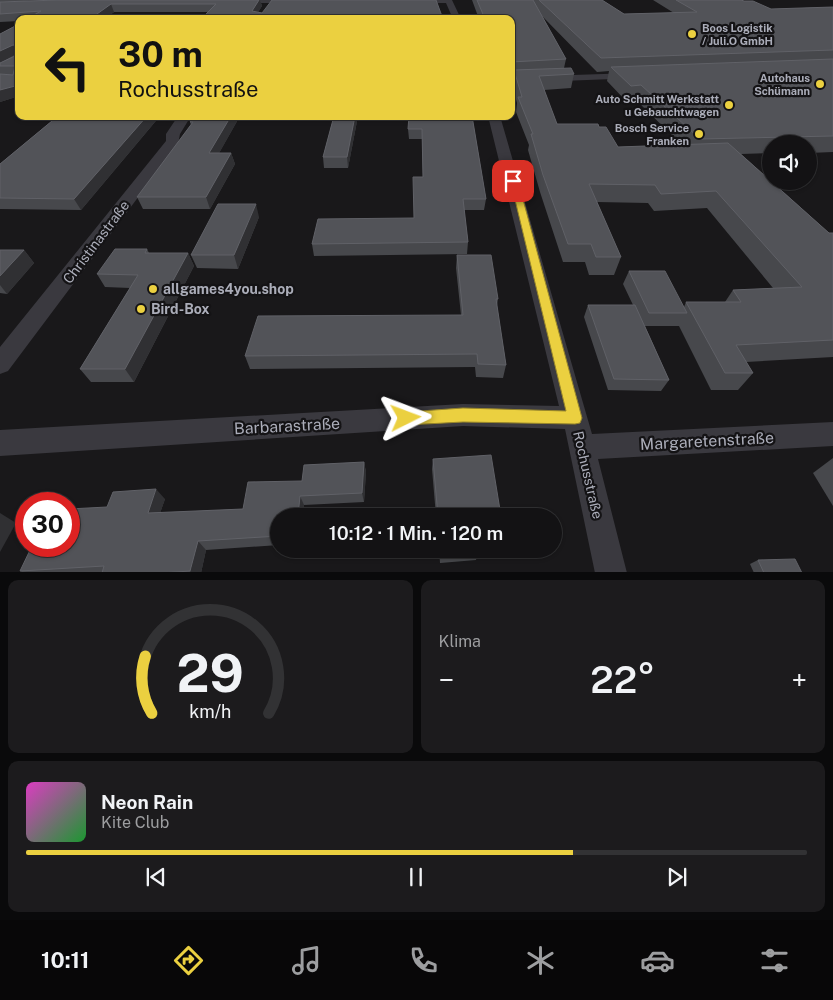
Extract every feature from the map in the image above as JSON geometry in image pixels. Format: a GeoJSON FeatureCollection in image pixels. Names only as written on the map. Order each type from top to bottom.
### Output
{"type":"FeatureCollection","features":[{"type":"Feature","properties":{"kind":"street"},"geometry":{"type":"LineString","coordinates":[[399,1],[448,0],[454,15]]}},
{"type":"Feature","properties":{"kind":"street"},"geometry":{"type":"LineString","coordinates":[[264,13],[271,1]]}},
{"type":"Feature","properties":{"kind":"street"},"geometry":{"type":"LineString","coordinates":[[226,2],[310,1]]}},
{"type":"Feature","properties":{"kind":"street"},"geometry":{"type":"LineString","coordinates":[[515,80],[644,75]]}},
{"type":"Feature","properties":{"kind":"street","name":"Christinastraße"},"geometry":{"type":"LineString","coordinates":[[0,364],[173,141],[172,134],[183,120]]}},
{"type":"Feature","properties":{"kind":"street","name":"Rochusstraße"},"geometry":{"type":"LineString","coordinates":[[495,120],[575,418],[611,572]]}},
{"type":"Feature","properties":{"kind":"street","name":"Barbarastraße"},"geometry":{"type":"LineString","coordinates":[[0,443],[463,415],[575,418]]}},
{"type":"Feature","properties":{"kind":"street","name":"Margaretenstraße"},"geometry":{"type":"LineString","coordinates":[[581,448],[833,434]]}},
{"type":"Feature","properties":{"kind":"building"},"geometry":{"type":"Polygon","coordinates":[[[58,0],[259,0],[252,11],[262,13],[272,0],[436,0],[442,15],[205,15],[216,4],[111,4],[96,15],[34,15],[41,11],[0,14],[0,2],[58,0]]]}},
{"type":"Feature","properties":{"kind":"building"},"geometry":{"type":"Polygon","coordinates":[[[477,0],[533,0],[566,59],[515,62],[515,15],[483,15],[477,0]]]}},
{"type":"Feature","properties":{"kind":"building","name":"Boos Logistik / Juli.O GmbH"},"geometry":{"type":"Polygon","coordinates":[[[539,0],[602,0],[624,14],[697,12],[676,0],[753,1],[771,9],[833,7],[833,50],[601,58],[539,0]]]}},
{"type":"Feature","properties":{"kind":"building"},"geometry":{"type":"Polygon","coordinates":[[[15,26],[15,45],[0,51],[0,34],[15,26]]]}},
{"type":"Feature","properties":{"kind":"building"},"geometry":{"type":"Polygon","coordinates":[[[15,56],[15,66],[0,66],[0,63],[15,56]]]}},
{"type":"Feature","properties":{"kind":"building"},"geometry":{"type":"Polygon","coordinates":[[[833,59],[833,136],[762,135],[762,138],[700,139],[641,85],[631,86],[611,67],[833,59]]]}},
{"type":"Feature","properties":{"kind":"building"},"geometry":{"type":"Polygon","coordinates":[[[15,66],[15,86],[0,90],[0,74],[13,75],[15,66]]]}},
{"type":"Feature","properties":{"kind":"building"},"geometry":{"type":"Polygon","coordinates":[[[571,68],[574,74],[539,76],[557,124],[598,124],[599,127],[606,127],[618,147],[728,143],[762,173],[762,190],[781,190],[829,233],[833,233],[833,340],[736,345],[753,373],[725,373],[686,302],[741,302],[733,290],[802,287],[716,191],[661,194],[655,185],[589,184],[621,257],[596,257],[591,244],[568,244],[543,175],[531,134],[533,134],[518,97],[522,97],[515,70],[571,68]]]}},
{"type":"Feature","properties":{"kind":"building"},"geometry":{"type":"Polygon","coordinates":[[[53,120],[143,120],[74,199],[0,198],[0,164],[53,120]]]}},
{"type":"Feature","properties":{"kind":"building"},"geometry":{"type":"Polygon","coordinates":[[[192,120],[229,120],[209,153],[231,153],[206,197],[137,197],[193,122],[190,122],[192,120]]]}},
{"type":"Feature","properties":{"kind":"building"},"geometry":{"type":"Polygon","coordinates":[[[333,120],[354,120],[347,157],[323,157],[333,120]]]}},
{"type":"Feature","properties":{"kind":"building"},"geometry":{"type":"Polygon","coordinates":[[[409,120],[473,120],[486,199],[463,199],[468,242],[312,244],[318,219],[414,218],[413,177],[423,177],[422,129],[408,129],[409,120]]]}},
{"type":"Feature","properties":{"kind":"building"},"geometry":{"type":"Polygon","coordinates":[[[218,204],[256,204],[234,255],[191,255],[218,204]]]}},
{"type":"Feature","properties":{"kind":"building"},"geometry":{"type":"Polygon","coordinates":[[[115,249],[147,249],[145,253],[188,253],[125,369],[80,369],[138,275],[97,274],[115,249]]]}},
{"type":"Feature","properties":{"kind":"building"},"geometry":{"type":"Polygon","coordinates":[[[0,250],[24,250],[0,276],[0,250]]]}},
{"type":"Feature","properties":{"kind":"building"},"geometry":{"type":"Polygon","coordinates":[[[457,255],[491,255],[506,365],[478,364],[477,354],[245,356],[258,316],[463,315],[457,255]]]}},
{"type":"Feature","properties":{"kind":"building"},"geometry":{"type":"Polygon","coordinates":[[[629,271],[665,271],[687,313],[649,313],[629,271]]]}},
{"type":"Feature","properties":{"kind":"building"},"geometry":{"type":"Polygon","coordinates":[[[588,305],[635,305],[669,380],[614,379],[588,305]]]}},
{"type":"Feature","properties":{"kind":"building"},"geometry":{"type":"Polygon","coordinates":[[[491,455],[500,508],[437,508],[433,459],[491,455]]]}},
{"type":"Feature","properties":{"kind":"building"},"geometry":{"type":"Polygon","coordinates":[[[364,462],[362,493],[300,496],[299,508],[270,508],[270,537],[198,541],[190,571],[102,572],[104,566],[20,571],[27,557],[80,557],[80,508],[107,507],[113,492],[156,489],[148,513],[243,509],[248,482],[302,481],[304,465],[364,462]]]}},
{"type":"Feature","properties":{"kind":"building"},"geometry":{"type":"Polygon","coordinates":[[[795,559],[802,572],[764,572],[758,560],[795,559]]]}},
{"type":"Feature","properties":{"kind":"place","name":"Boos Logistik / Juli.O GmbH"},"geometry":{"type":"Point","coordinates":[692,34]}},
{"type":"Feature","properties":{"kind":"place","name":"Autohaus Schümann"},"geometry":{"type":"Point","coordinates":[820,84]}},
{"type":"Feature","properties":{"kind":"place","name":"Auto Schmitt Werkstatt u Gebauchtwagen"},"geometry":{"type":"Point","coordinates":[729,105]}},
{"type":"Feature","properties":{"kind":"place","name":"Bosch Service Franken"},"geometry":{"type":"Point","coordinates":[699,134]}},
{"type":"Feature","properties":{"kind":"place","name":"allgames4you.shop"},"geometry":{"type":"Point","coordinates":[153,289]}},
{"type":"Feature","properties":{"kind":"place","name":"Bird-Box"},"geometry":{"type":"Point","coordinates":[141,309]}},
{"type":"Feature","properties":{"kind":"route"},"geometry":{"type":"LineString","coordinates":[[406,418],[463,415],[575,418],[535,272],[513,181]]}}]}
